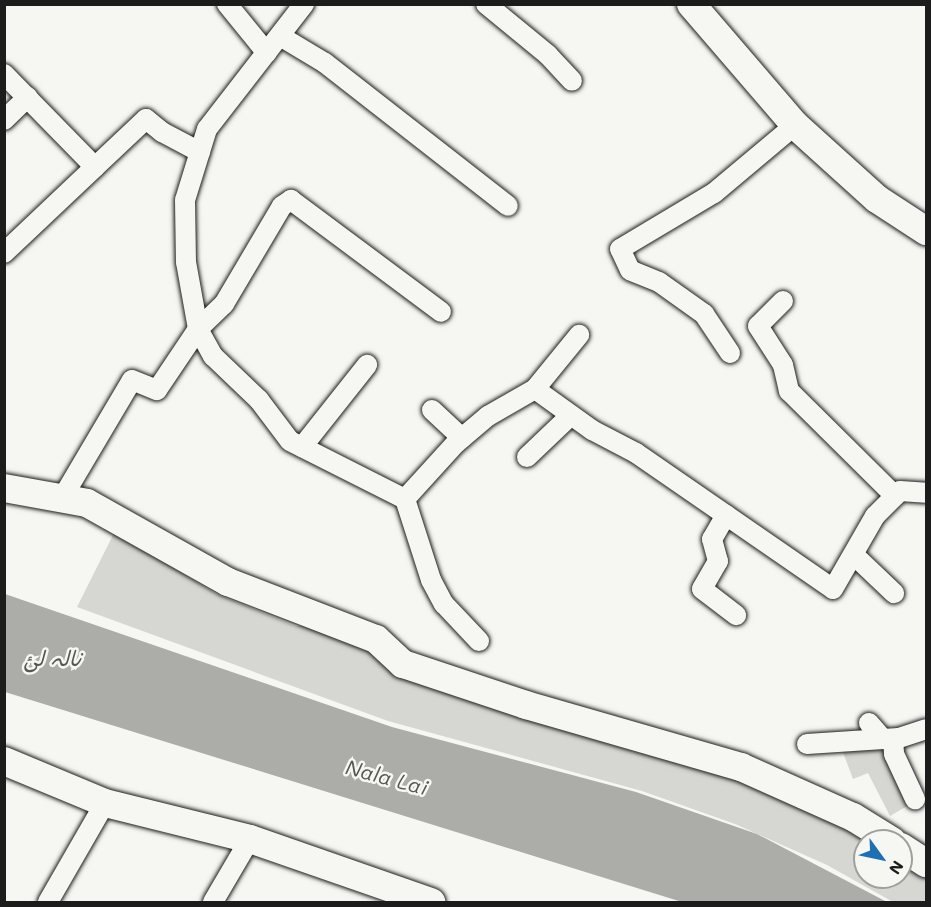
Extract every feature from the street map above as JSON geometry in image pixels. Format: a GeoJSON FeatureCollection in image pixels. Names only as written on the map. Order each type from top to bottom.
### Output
{"type":"FeatureCollection","features":[{"type":"Feature","properties":{"kind":"street"},"geometry":{"type":"LineString","coordinates":[[227,4],[267,53]]}},
{"type":"Feature","properties":{"kind":"street"},"geometry":{"type":"LineString","coordinates":[[304,4],[207,129],[186,200],[186,262],[198,330],[213,356],[259,400],[290,441],[405,499],[431,580],[458,621],[479,640]]}},
{"type":"Feature","properties":{"kind":"street"},"geometry":{"type":"LineString","coordinates":[[486,4],[548,56],[572,81]]}},
{"type":"Feature","properties":{"kind":"street"},"geometry":{"type":"LineString","coordinates":[[691,4],[795,125],[877,199],[927,231]]}},
{"type":"Feature","properties":{"kind":"street"},"geometry":{"type":"LineString","coordinates":[[280,36],[325,63],[508,206]]}},
{"type":"Feature","properties":{"kind":"street"},"geometry":{"type":"LineString","coordinates":[[4,74],[95,167]]}},
{"type":"Feature","properties":{"kind":"street"},"geometry":{"type":"LineString","coordinates":[[4,120],[27,97]]}},
{"type":"Feature","properties":{"kind":"street"},"geometry":{"type":"LineString","coordinates":[[4,253],[146,119],[162,132],[200,152]]}},
{"type":"Feature","properties":{"kind":"street"},"geometry":{"type":"LineString","coordinates":[[730,353],[704,314],[659,282],[630,270],[620,249],[714,193],[795,125]]}},
{"type":"Feature","properties":{"kind":"street"},"geometry":{"type":"LineString","coordinates":[[61,500],[132,380],[157,390],[198,330],[224,304],[282,206],[291,200],[441,312]]}},
{"type":"Feature","properties":{"kind":"street"},"geometry":{"type":"LineString","coordinates":[[783,301],[758,326],[783,365],[789,391],[895,496]]}},
{"type":"Feature","properties":{"kind":"street"},"geometry":{"type":"LineString","coordinates":[[405,499],[462,438],[522,393],[535,389],[579,335]]}},
{"type":"Feature","properties":{"kind":"street"},"geometry":{"type":"LineString","coordinates":[[302,447],[367,366]]}},
{"type":"Feature","properties":{"kind":"street"},"geometry":{"type":"LineString","coordinates":[[535,389],[570,416],[636,453],[833,589],[855,556],[875,516],[900,491],[927,492]]}},
{"type":"Feature","properties":{"kind":"street"},"geometry":{"type":"LineString","coordinates":[[432,411],[462,438]]}},
{"type":"Feature","properties":{"kind":"street"},"geometry":{"type":"LineString","coordinates":[[526,457],[570,416]]}},
{"type":"Feature","properties":{"kind":"street"},"geometry":{"type":"LineString","coordinates":[[4,488],[87,503],[228,582],[376,639],[403,664],[526,705],[741,767],[853,817],[872,829]]}},
{"type":"Feature","properties":{"kind":"street"},"geometry":{"type":"LineString","coordinates":[[726,515],[712,539],[718,561],[702,589],[736,615]]}},
{"type":"Feature","properties":{"kind":"street"},"geometry":{"type":"LineString","coordinates":[[855,556],[894,593]]}},
{"type":"Feature","properties":{"kind":"street"},"geometry":{"type":"LineString","coordinates":[[869,723],[888,739],[915,799]]}},
{"type":"Feature","properties":{"kind":"street"},"geometry":{"type":"LineString","coordinates":[[807,744],[888,739],[927,729]]}},
{"type":"Feature","properties":{"kind":"street"},"geometry":{"type":"LineString","coordinates":[[4,761],[105,803],[250,839],[379,893],[432,903]]}},
{"type":"Feature","properties":{"kind":"street"},"geometry":{"type":"LineString","coordinates":[[48,903],[105,803]]}},
{"type":"Feature","properties":{"kind":"street"},"geometry":{"type":"LineString","coordinates":[[213,903],[250,839]]}},
{"type":"Feature","properties":{"kind":"street"},"geometry":{"type":"LineString","coordinates":[[913,854],[927,863]]}},
{"type":"Feature","properties":{"kind":"shaded area"},"geometry":{"type":"Polygon","coordinates":[[[115,531],[216,594],[295,626],[321,626],[842,819],[853,830],[853,880],[827,865],[735,824],[642,791],[388,721],[77,607],[115,531]]]}},
{"type":"Feature","properties":{"kind":"shaded area"},"geometry":{"type":"Polygon","coordinates":[[[886,741],[914,802],[890,816],[868,773],[853,779],[841,747],[886,741]]]}},
{"type":"Feature","properties":{"kind":"shaded area"},"geometry":{"type":"Polygon","coordinates":[[[913,860],[926,868],[926,902],[893,902],[870,889],[913,889],[913,860]]]}},
{"type":"Feature","properties":{"kind":"water","name":"نالہ لئ"},"geometry":{"type":"Polygon","coordinates":[[[5,594],[392,727],[636,792],[757,834],[853,884],[853,889],[862,889],[887,902],[682,902],[5,692],[5,594]]]}},
{"type":"Feature","properties":{"kind":"water label","name":"Nala Lai"},"geometry":{"type":"Point","coordinates":[387,777]}}]}
